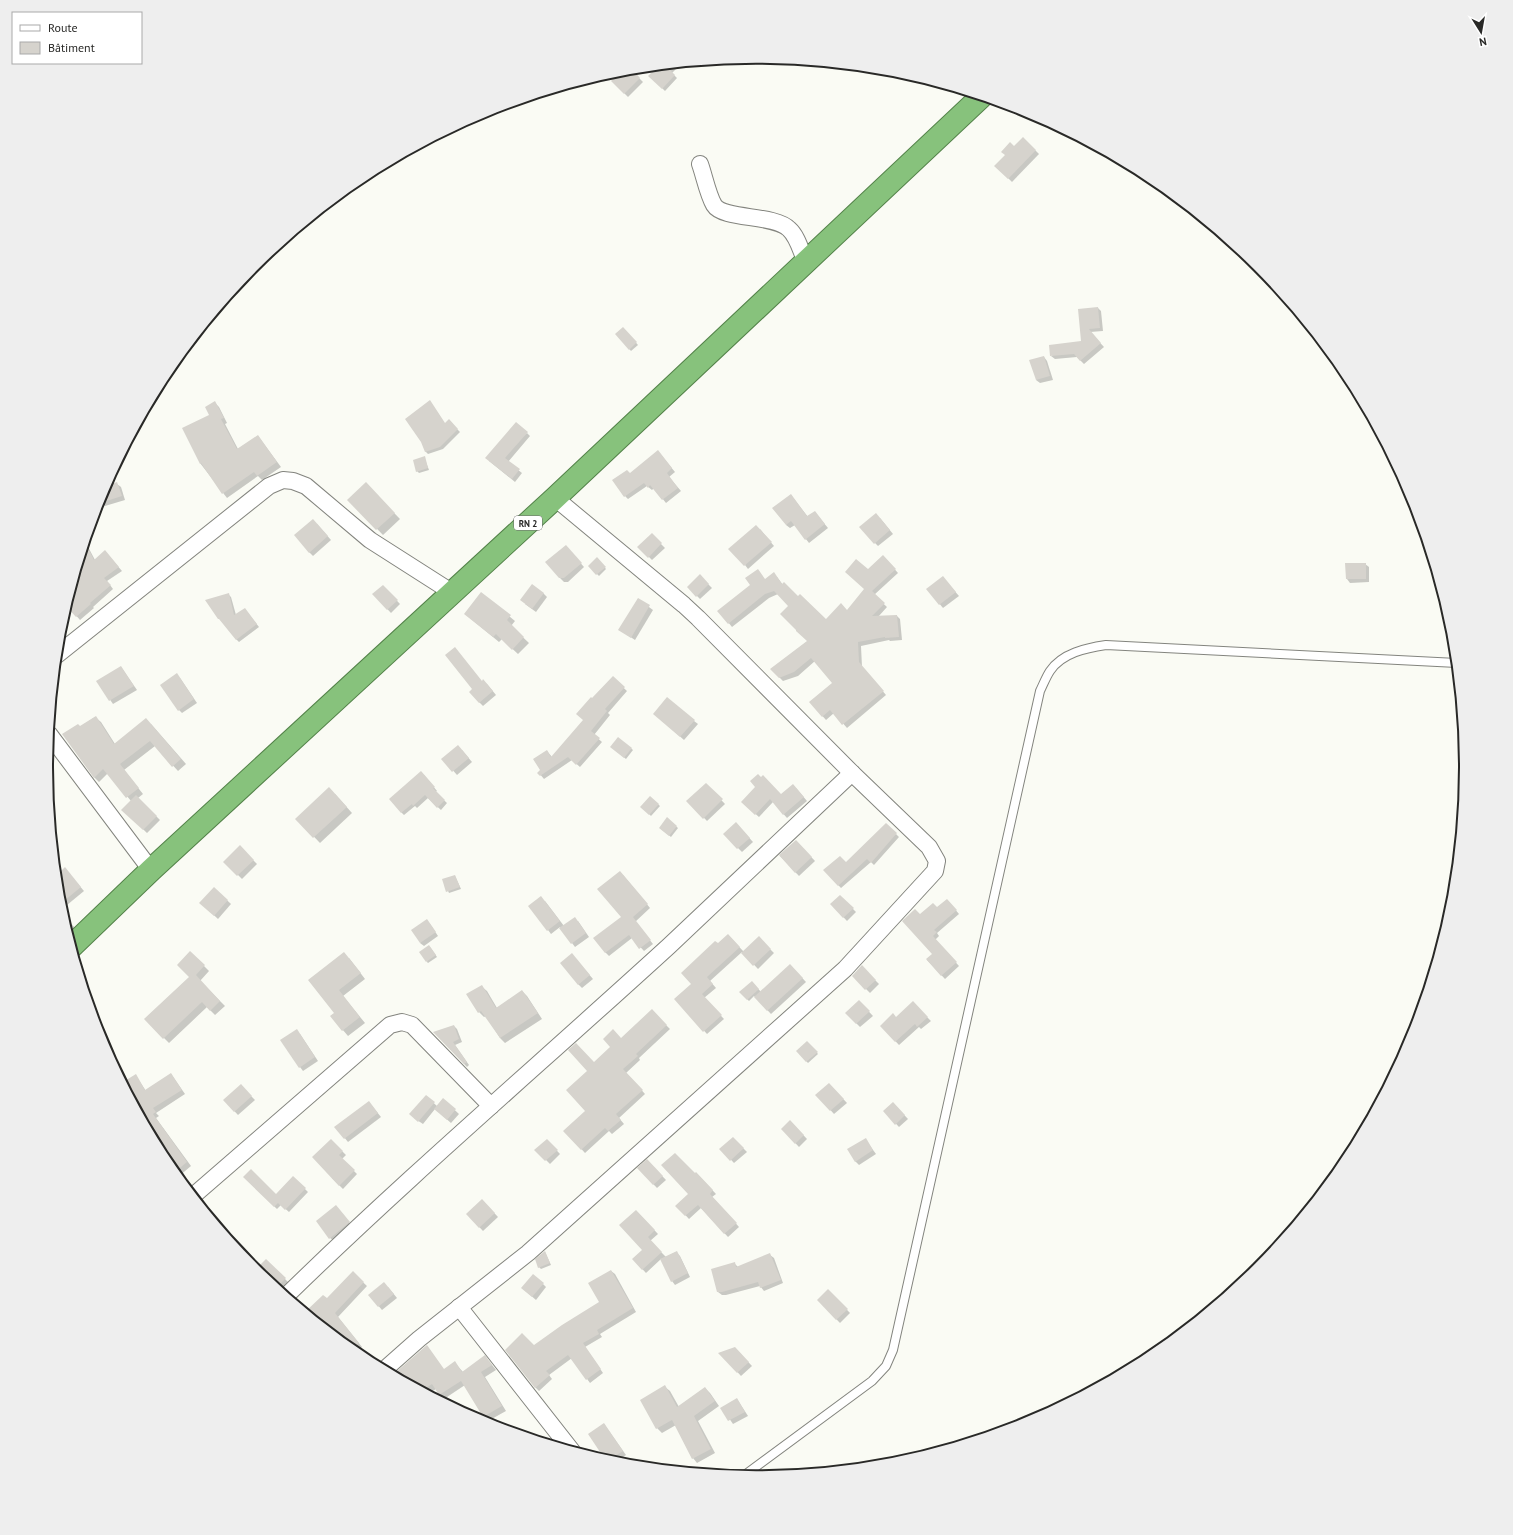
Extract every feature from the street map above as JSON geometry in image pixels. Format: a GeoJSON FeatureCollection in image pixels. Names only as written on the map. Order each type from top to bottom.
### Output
{"type":"FeatureCollection","features":[{"type":"Feature","properties":{"kind":"highway","name":"RN 2"},"geometry":{"type":"LineString","coordinates":[[75,943],[152,870],[555,498],[978,100]]}},
{"type":"Feature","properties":{"kind":"street"},"geometry":{"type":"LineString","coordinates":[[700,164],[715,206],[722,211],[777,222],[788,228],[794,235],[806,262]]}},
{"type":"Feature","properties":{"kind":"street"},"geometry":{"type":"LineString","coordinates":[[64,650],[269,486],[283,480],[293,481],[306,486],[370,540],[453,593]]}},
{"type":"Feature","properties":{"kind":"street"},"geometry":{"type":"LineString","coordinates":[[388,1366],[419,1339],[528,1253],[845,969],[935,871],[937,861],[929,847],[852,773],[684,605],[555,498]]}},
{"type":"Feature","properties":{"kind":"street"},"geometry":{"type":"LineString","coordinates":[[54,741],[152,870]]}},
{"type":"Feature","properties":{"kind":"street"},"geometry":{"type":"LineString","coordinates":[[289,1293],[343,1240],[669,946],[852,773]]}},
{"type":"Feature","properties":{"kind":"street"},"geometry":{"type":"LineString","coordinates":[[196,1193],[390,1025],[402,1022],[412,1025],[491,1106]]}},
{"type":"Feature","properties":{"kind":"street"},"geometry":{"type":"LineString","coordinates":[[459,1307],[568,1445]]}},
{"type":"Feature","properties":{"kind":"lane"},"geometry":{"type":"LineString","coordinates":[[750,1471],[872,1381],[886,1366],[893,1350],[1040,691],[1051,670],[1064,658],[1086,648],[1106,645],[1452,663]]}},
{"type":"Feature","properties":{"kind":"building"},"geometry":{"type":"Polygon","coordinates":[[[670,70],[675,75],[662,89],[648,76],[652,72],[670,70]]]}},
{"type":"Feature","properties":{"kind":"building"},"geometry":{"type":"Polygon","coordinates":[[[637,75],[640,78],[624,94],[611,81],[637,75]]]}},
{"type":"Feature","properties":{"kind":"building"},"geometry":{"type":"Polygon","coordinates":[[[1023,137],[1036,150],[1008,179],[994,166],[1005,155],[1001,152],[1010,142],[1014,146],[1023,137]]]}},
{"type":"Feature","properties":{"kind":"building"},"geometry":{"type":"Polygon","coordinates":[[[1098,307],[1100,328],[1089,329],[1101,343],[1080,361],[1074,354],[1050,356],[1049,345],[1081,341],[1078,309],[1098,307]]]}},
{"type":"Feature","properties":{"kind":"building"},"geometry":{"type":"Polygon","coordinates":[[[623,327],[637,342],[629,350],[615,334],[623,327]]]}},
{"type":"Feature","properties":{"kind":"building"},"geometry":{"type":"Polygon","coordinates":[[[1044,356],[1050,376],[1036,380],[1029,360],[1044,356]]]}},
{"type":"Feature","properties":{"kind":"building"},"geometry":{"type":"Polygon","coordinates":[[[430,400],[445,423],[449,419],[458,429],[440,447],[425,452],[421,442],[405,419],[430,400]]]}},
{"type":"Feature","properties":{"kind":"building"},"geometry":{"type":"Polygon","coordinates":[[[215,401],[224,418],[221,419],[237,449],[258,435],[277,462],[257,476],[254,472],[222,494],[201,463],[200,464],[182,428],[209,415],[205,407],[215,401]]]}},
{"type":"Feature","properties":{"kind":"building"},"geometry":{"type":"Polygon","coordinates":[[[516,422],[528,432],[505,458],[520,469],[512,479],[485,458],[516,422]]]}},
{"type":"Feature","properties":{"kind":"building"},"geometry":{"type":"Polygon","coordinates":[[[658,450],[672,468],[667,473],[678,488],[662,500],[650,485],[648,488],[644,483],[624,497],[612,480],[627,470],[630,473],[658,450]]]}},
{"type":"Feature","properties":{"kind":"building"},"geometry":{"type":"Polygon","coordinates":[[[425,456],[428,468],[416,472],[413,460],[425,456]]]}},
{"type":"Feature","properties":{"kind":"building"},"geometry":{"type":"Polygon","coordinates":[[[117,482],[122,496],[106,501],[107,498],[114,483],[117,482]]]}},
{"type":"Feature","properties":{"kind":"building"},"geometry":{"type":"Polygon","coordinates":[[[366,482],[395,513],[376,530],[347,500],[366,482]]]}},
{"type":"Feature","properties":{"kind":"building"},"geometry":{"type":"Polygon","coordinates":[[[791,494],[807,516],[815,511],[825,524],[805,540],[791,521],[786,525],[772,508],[791,494]]]}},
{"type":"Feature","properties":{"kind":"building"},"geometry":{"type":"Polygon","coordinates":[[[876,513],[890,530],[874,544],[859,527],[876,513]]]}},
{"type":"Feature","properties":{"kind":"building"},"geometry":{"type":"Polygon","coordinates":[[[313,519],[328,536],[309,553],[294,535],[313,519]]]}},
{"type":"Feature","properties":{"kind":"building"},"geometry":{"type":"Polygon","coordinates":[[[756,525],[772,542],[744,566],[728,549],[756,525]]]}},
{"type":"Feature","properties":{"kind":"building"},"geometry":{"type":"Polygon","coordinates":[[[652,533],[662,543],[648,558],[637,547],[652,533]]]}},
{"type":"Feature","properties":{"kind":"building"},"geometry":{"type":"Polygon","coordinates":[[[566,545],[582,563],[564,578],[559,578],[545,562],[566,545]]]}},
{"type":"Feature","properties":{"kind":"building"},"geometry":{"type":"Polygon","coordinates":[[[88,548],[94,560],[105,550],[119,567],[104,578],[111,585],[76,617],[71,612],[88,548]]]}},
{"type":"Feature","properties":{"kind":"building"},"geometry":{"type":"Polygon","coordinates":[[[883,555],[896,569],[872,591],[885,603],[872,616],[897,615],[899,637],[885,637],[858,642],[859,662],[884,691],[842,725],[830,710],[822,717],[809,702],[832,683],[811,658],[794,672],[779,678],[770,669],[807,641],[780,614],[788,606],[774,591],[765,594],[728,624],[717,611],[750,585],[745,578],[758,569],[765,579],[774,572],[782,584],[784,582],[798,596],[800,594],[826,619],[841,603],[847,610],[864,589],[845,572],[856,559],[868,569],[883,555]]]}},
{"type":"Feature","properties":{"kind":"building"},"geometry":{"type":"Polygon","coordinates":[[[597,557],[606,567],[596,575],[588,566],[597,557]]]}},
{"type":"Feature","properties":{"kind":"building"},"geometry":{"type":"Polygon","coordinates":[[[1345,563],[1366,563],[1366,579],[1346,579],[1345,563]]]}},
{"type":"Feature","properties":{"kind":"building"},"geometry":{"type":"Polygon","coordinates":[[[700,574],[709,584],[696,597],[687,587],[700,574]]]}},
{"type":"Feature","properties":{"kind":"building"},"geometry":{"type":"Polygon","coordinates":[[[943,576],[956,592],[939,605],[926,589],[943,576]]]}},
{"type":"Feature","properties":{"kind":"building"},"geometry":{"type":"Polygon","coordinates":[[[532,584],[544,593],[532,609],[520,600],[532,584]]]}},
{"type":"Feature","properties":{"kind":"building"},"geometry":{"type":"Polygon","coordinates":[[[383,585],[398,600],[387,610],[372,594],[383,585]]]}},
{"type":"Feature","properties":{"kind":"building"},"geometry":{"type":"Polygon","coordinates":[[[481,592],[511,615],[507,620],[524,637],[512,650],[496,634],[493,637],[464,614],[481,592]]]}},
{"type":"Feature","properties":{"kind":"building"},"geometry":{"type":"Polygon","coordinates":[[[229,593],[234,615],[245,608],[257,624],[236,640],[218,619],[205,600],[229,593]]]}},
{"type":"Feature","properties":{"kind":"building"},"geometry":{"type":"Polygon","coordinates":[[[638,598],[650,605],[631,638],[618,630],[638,598]]]}},
{"type":"Feature","properties":{"kind":"building"},"geometry":{"type":"Polygon","coordinates":[[[455,647],[482,681],[483,679],[493,691],[479,703],[469,692],[472,689],[445,655],[455,647]]]}},
{"type":"Feature","properties":{"kind":"building"},"geometry":{"type":"Polygon","coordinates":[[[121,666],[134,686],[109,701],[96,681],[121,666]]]}},
{"type":"Feature","properties":{"kind":"building"},"geometry":{"type":"Polygon","coordinates":[[[177,673],[194,699],[178,711],[160,685],[177,673]]]}},
{"type":"Feature","properties":{"kind":"building"},"geometry":{"type":"Polygon","coordinates":[[[613,676],[625,687],[605,709],[607,711],[591,731],[600,738],[576,765],[568,757],[540,776],[537,773],[540,770],[533,759],[547,750],[551,757],[583,720],[576,714],[613,676]]]}},
{"type":"Feature","properties":{"kind":"building"},"geometry":{"type":"Polygon","coordinates":[[[667,697],[695,720],[680,737],[653,714],[667,697]]]}},
{"type":"Feature","properties":{"kind":"building"},"geometry":{"type":"Polygon","coordinates":[[[96,716],[114,744],[146,718],[181,759],[172,767],[150,741],[120,764],[139,788],[126,798],[103,769],[94,778],[62,734],[78,724],[80,726],[96,716]]]}},
{"type":"Feature","properties":{"kind":"building"},"geometry":{"type":"Polygon","coordinates":[[[618,737],[632,748],[624,758],[610,747],[618,737]]]}},
{"type":"Feature","properties":{"kind":"building"},"geometry":{"type":"Polygon","coordinates":[[[458,745],[469,758],[452,772],[441,759],[458,745]]]}},
{"type":"Feature","properties":{"kind":"building"},"geometry":{"type":"Polygon","coordinates":[[[421,771],[435,787],[433,788],[445,800],[437,808],[425,795],[413,806],[412,804],[401,813],[389,799],[421,771]]]}},
{"type":"Feature","properties":{"kind":"building"},"geometry":{"type":"Polygon","coordinates":[[[758,774],[761,777],[763,775],[781,794],[793,784],[804,797],[783,815],[770,799],[755,815],[741,802],[755,787],[750,781],[758,774]]]}},
{"type":"Feature","properties":{"kind":"building"},"geometry":{"type":"Polygon","coordinates":[[[706,783],[723,799],[703,819],[686,801],[706,783]]]}},
{"type":"Feature","properties":{"kind":"building"},"geometry":{"type":"Polygon","coordinates":[[[329,787],[347,807],[313,838],[295,819],[329,787]]]}},
{"type":"Feature","properties":{"kind":"building"},"geometry":{"type":"Polygon","coordinates":[[[136,795],[157,816],[143,830],[121,810],[136,795]]]}},
{"type":"Feature","properties":{"kind":"building"},"geometry":{"type":"Polygon","coordinates":[[[650,796],[659,804],[649,815],[640,807],[650,796]]]}},
{"type":"Feature","properties":{"kind":"building"},"geometry":{"type":"Polygon","coordinates":[[[667,817],[677,826],[669,836],[659,828],[667,817]]]}},
{"type":"Feature","properties":{"kind":"building"},"geometry":{"type":"Polygon","coordinates":[[[736,822],[750,838],[737,849],[723,834],[736,822]]]}},
{"type":"Feature","properties":{"kind":"building"},"geometry":{"type":"Polygon","coordinates":[[[886,823],[897,833],[871,863],[867,859],[838,886],[823,870],[840,856],[846,862],[886,823]]]}},
{"type":"Feature","properties":{"kind":"building"},"geometry":{"type":"Polygon","coordinates":[[[796,840],[812,857],[795,873],[779,855],[796,840]]]}},
{"type":"Feature","properties":{"kind":"building"},"geometry":{"type":"Polygon","coordinates":[[[240,845],[254,860],[237,876],[223,862],[240,845]]]}},
{"type":"Feature","properties":{"kind":"building"},"geometry":{"type":"Polygon","coordinates":[[[65,867],[81,887],[66,899],[61,871],[65,867]]]}},
{"type":"Feature","properties":{"kind":"building"},"geometry":{"type":"Polygon","coordinates":[[[620,871],[648,904],[633,917],[651,940],[639,949],[629,935],[605,953],[593,938],[621,917],[597,889],[620,871]]]}},
{"type":"Feature","properties":{"kind":"building"},"geometry":{"type":"Polygon","coordinates":[[[455,875],[460,887],[446,892],[442,879],[455,875]]]}},
{"type":"Feature","properties":{"kind":"building"},"geometry":{"type":"Polygon","coordinates":[[[214,887],[228,900],[214,916],[199,903],[214,887]]]}},
{"type":"Feature","properties":{"kind":"building"},"geometry":{"type":"Polygon","coordinates":[[[840,895],[854,908],[843,918],[830,904],[840,895]]]}},
{"type":"Feature","properties":{"kind":"building"},"geometry":{"type":"Polygon","coordinates":[[[541,896],[560,921],[547,931],[528,906],[541,896]]]}},
{"type":"Feature","properties":{"kind":"building"},"geometry":{"type":"Polygon","coordinates":[[[947,899],[957,910],[934,930],[937,932],[933,936],[957,962],[941,976],[926,959],[932,954],[902,921],[915,909],[920,914],[933,903],[937,907],[947,899]]]}},
{"type":"Feature","properties":{"kind":"building"},"geometry":{"type":"Polygon","coordinates":[[[575,917],[586,933],[571,944],[559,928],[575,917]]]}},
{"type":"Feature","properties":{"kind":"building"},"geometry":{"type":"Polygon","coordinates":[[[427,919],[436,932],[420,943],[411,930],[427,919]]]}},
{"type":"Feature","properties":{"kind":"building"},"geometry":{"type":"Polygon","coordinates":[[[728,934],[740,947],[707,977],[713,984],[702,994],[722,1015],[703,1032],[674,999],[691,984],[681,973],[715,941],[718,943],[728,934]]]}},
{"type":"Feature","properties":{"kind":"building"},"geometry":{"type":"Polygon","coordinates":[[[759,936],[771,949],[753,966],[741,953],[759,936]]]}},
{"type":"Feature","properties":{"kind":"building"},"geometry":{"type":"Polygon","coordinates":[[[429,945],[436,955],[426,962],[419,952],[429,945]]]}},
{"type":"Feature","properties":{"kind":"building"},"geometry":{"type":"Polygon","coordinates":[[[190,951],[205,965],[196,975],[220,1001],[210,1011],[202,1002],[163,1039],[144,1019],[189,977],[177,965],[190,951]]]}},
{"type":"Feature","properties":{"kind":"building"},"geometry":{"type":"Polygon","coordinates":[[[344,952],[361,973],[339,990],[360,1017],[342,1031],[330,1016],[334,1013],[308,980],[344,952]]]}},
{"type":"Feature","properties":{"kind":"building"},"geometry":{"type":"Polygon","coordinates":[[[572,953],[590,975],[578,985],[560,963],[572,953]]]}},
{"type":"Feature","properties":{"kind":"building"},"geometry":{"type":"Polygon","coordinates":[[[790,964],[803,978],[767,1011],[754,997],[790,964]]]}},
{"type":"Feature","properties":{"kind":"building"},"geometry":{"type":"Polygon","coordinates":[[[862,965],[876,980],[865,990],[852,976],[862,965]]]}},
{"type":"Feature","properties":{"kind":"building"},"geometry":{"type":"Polygon","coordinates":[[[752,981],[759,989],[747,1000],[739,992],[752,981]]]}},
{"type":"Feature","properties":{"kind":"building"},"geometry":{"type":"Polygon","coordinates":[[[482,985],[496,1008],[522,990],[538,1013],[500,1038],[481,1011],[478,1013],[466,994],[482,985]]]}},
{"type":"Feature","properties":{"kind":"building"},"geometry":{"type":"Polygon","coordinates":[[[859,1000],[870,1011],[856,1024],[845,1013],[859,1000]]]}},
{"type":"Feature","properties":{"kind":"building"},"geometry":{"type":"Polygon","coordinates":[[[913,1001],[928,1017],[917,1027],[915,1024],[895,1042],[880,1026],[893,1013],[896,1017],[913,1001]]]}},
{"type":"Feature","properties":{"kind":"building"},"geometry":{"type":"Polygon","coordinates":[[[652,1009],[667,1025],[636,1054],[638,1056],[623,1069],[643,1090],[616,1114],[621,1120],[608,1131],[605,1128],[581,1150],[563,1131],[585,1111],[566,1090],[587,1071],[568,1050],[576,1043],[594,1062],[610,1047],[603,1039],[613,1029],[621,1038],[652,1009]]]}},
{"type":"Feature","properties":{"kind":"building"},"geometry":{"type":"Polygon","coordinates":[[[454,1025],[459,1039],[453,1042],[467,1062],[464,1064],[433,1032],[454,1025]]]}},
{"type":"Feature","properties":{"kind":"building"},"geometry":{"type":"Polygon","coordinates":[[[297,1029],[315,1057],[299,1068],[280,1040],[297,1029]]]}},
{"type":"Feature","properties":{"kind":"building"},"geometry":{"type":"Polygon","coordinates":[[[807,1041],[818,1052],[806,1062],[796,1051],[807,1041]]]}},
{"type":"Feature","properties":{"kind":"building"},"geometry":{"type":"Polygon","coordinates":[[[171,1073],[182,1090],[153,1108],[156,1112],[153,1114],[187,1162],[179,1169],[147,1119],[126,1080],[136,1074],[145,1090],[171,1073]]]}},
{"type":"Feature","properties":{"kind":"building"},"geometry":{"type":"Polygon","coordinates":[[[829,1083],[844,1099],[830,1111],[815,1095],[829,1083]]]}},
{"type":"Feature","properties":{"kind":"building"},"geometry":{"type":"Polygon","coordinates":[[[241,1084],[252,1096],[234,1112],[223,1100],[241,1084]]]}},
{"type":"Feature","properties":{"kind":"building"},"geometry":{"type":"Polygon","coordinates":[[[426,1095],[435,1102],[418,1122],[409,1114],[426,1095]]]}},
{"type":"Feature","properties":{"kind":"building"},"geometry":{"type":"Polygon","coordinates":[[[443,1098],[456,1109],[447,1120],[434,1109],[443,1098]]]}},
{"type":"Feature","properties":{"kind":"building"},"geometry":{"type":"Polygon","coordinates":[[[369,1101],[378,1113],[344,1139],[334,1127],[369,1101]]]}},
{"type":"Feature","properties":{"kind":"building"},"geometry":{"type":"Polygon","coordinates":[[[893,1102],[905,1115],[895,1125],[883,1111],[893,1102]]]}},
{"type":"Feature","properties":{"kind":"building"},"geometry":{"type":"Polygon","coordinates":[[[790,1120],[804,1135],[795,1144],[781,1129],[790,1120]]]}},
{"type":"Feature","properties":{"kind":"building"},"geometry":{"type":"Polygon","coordinates":[[[733,1137],[744,1148],[730,1161],[719,1149],[733,1137]]]}},
{"type":"Feature","properties":{"kind":"building"},"geometry":{"type":"Polygon","coordinates":[[[866,1138],[873,1150],[855,1162],[847,1149],[866,1138]]]}},
{"type":"Feature","properties":{"kind":"building"},"geometry":{"type":"Polygon","coordinates":[[[331,1139],[343,1151],[339,1155],[355,1170],[339,1186],[312,1157],[331,1139]]]}},
{"type":"Feature","properties":{"kind":"building"},"geometry":{"type":"Polygon","coordinates":[[[547,1139],[558,1150],[545,1161],[534,1150],[547,1139]]]}},
{"type":"Feature","properties":{"kind":"building"},"geometry":{"type":"Polygon","coordinates":[[[675,1153],[713,1190],[710,1194],[737,1223],[724,1234],[698,1205],[685,1216],[675,1206],[688,1194],[661,1165],[675,1153]]]}},
{"type":"Feature","properties":{"kind":"building"},"geometry":{"type":"Polygon","coordinates":[[[647,1159],[663,1176],[653,1185],[637,1168],[647,1159]]]}},
{"type":"Feature","properties":{"kind":"building"},"geometry":{"type":"Polygon","coordinates":[[[251,1169],[276,1194],[293,1176],[306,1188],[285,1210],[278,1203],[274,1207],[243,1177],[251,1169]]]}},
{"type":"Feature","properties":{"kind":"building"},"geometry":{"type":"Polygon","coordinates":[[[482,1199],[495,1213],[479,1228],[466,1214],[482,1199]]]}},
{"type":"Feature","properties":{"kind":"building"},"geometry":{"type":"Polygon","coordinates":[[[336,1205],[350,1222],[329,1239],[316,1221],[336,1205]]]}},
{"type":"Feature","properties":{"kind":"building"},"geometry":{"type":"Polygon","coordinates":[[[636,1210],[655,1230],[648,1237],[662,1252],[642,1270],[632,1259],[642,1250],[619,1225],[636,1210]]]}},
{"type":"Feature","properties":{"kind":"building"},"geometry":{"type":"Polygon","coordinates":[[[545,1251],[550,1263],[538,1268],[535,1259],[545,1251]]]}},
{"type":"Feature","properties":{"kind":"building"},"geometry":{"type":"Polygon","coordinates":[[[677,1251],[688,1273],[671,1282],[660,1259],[677,1251]]]}},
{"type":"Feature","properties":{"kind":"building"},"geometry":{"type":"Polygon","coordinates":[[[770,1253],[781,1280],[760,1288],[758,1282],[717,1292],[711,1269],[735,1262],[736,1267],[770,1253]]]}},
{"type":"Feature","properties":{"kind":"building"},"geometry":{"type":"Polygon","coordinates":[[[266,1259],[286,1278],[280,1284],[260,1265],[266,1259]]]}},
{"type":"Feature","properties":{"kind":"building"},"geometry":{"type":"Polygon","coordinates":[[[611,1270],[633,1308],[597,1330],[599,1334],[583,1343],[601,1369],[586,1380],[568,1355],[546,1371],[550,1375],[535,1388],[505,1350],[522,1333],[534,1345],[562,1325],[599,1302],[588,1283],[611,1270]]]}},
{"type":"Feature","properties":{"kind":"building"},"geometry":{"type":"Polygon","coordinates":[[[353,1271],[364,1282],[335,1313],[359,1343],[356,1345],[328,1326],[308,1309],[323,1295],[327,1298],[353,1271]]]}},
{"type":"Feature","properties":{"kind":"building"},"geometry":{"type":"Polygon","coordinates":[[[533,1274],[544,1283],[532,1297],[521,1288],[533,1274]]]}},
{"type":"Feature","properties":{"kind":"building"},"geometry":{"type":"Polygon","coordinates":[[[384,1282],[394,1294],[378,1307],[368,1295],[384,1282]]]}},
{"type":"Feature","properties":{"kind":"building"},"geometry":{"type":"Polygon","coordinates":[[[828,1289],[848,1309],[836,1320],[817,1300],[828,1289]]]}},
{"type":"Feature","properties":{"kind":"building"},"geometry":{"type":"Polygon","coordinates":[[[427,1345],[444,1369],[455,1361],[462,1372],[485,1355],[492,1365],[481,1372],[502,1406],[485,1416],[481,1414],[461,1381],[439,1395],[432,1384],[426,1388],[397,1372],[427,1345]]]}},
{"type":"Feature","properties":{"kind":"building"},"geometry":{"type":"Polygon","coordinates":[[[735,1347],[749,1362],[737,1373],[718,1353],[735,1347]]]}},
{"type":"Feature","properties":{"kind":"building"},"geometry":{"type":"Polygon","coordinates":[[[665,1385],[677,1407],[705,1387],[715,1401],[694,1416],[711,1449],[692,1459],[672,1420],[656,1429],[640,1400],[665,1385]]]}},
{"type":"Feature","properties":{"kind":"building"},"geometry":{"type":"Polygon","coordinates":[[[737,1398],[745,1412],[728,1421],[720,1408],[737,1398]]]}},
{"type":"Feature","properties":{"kind":"building"},"geometry":{"type":"Polygon","coordinates":[[[604,1423],[623,1451],[615,1456],[601,1453],[588,1434],[604,1423]]]}}]}
